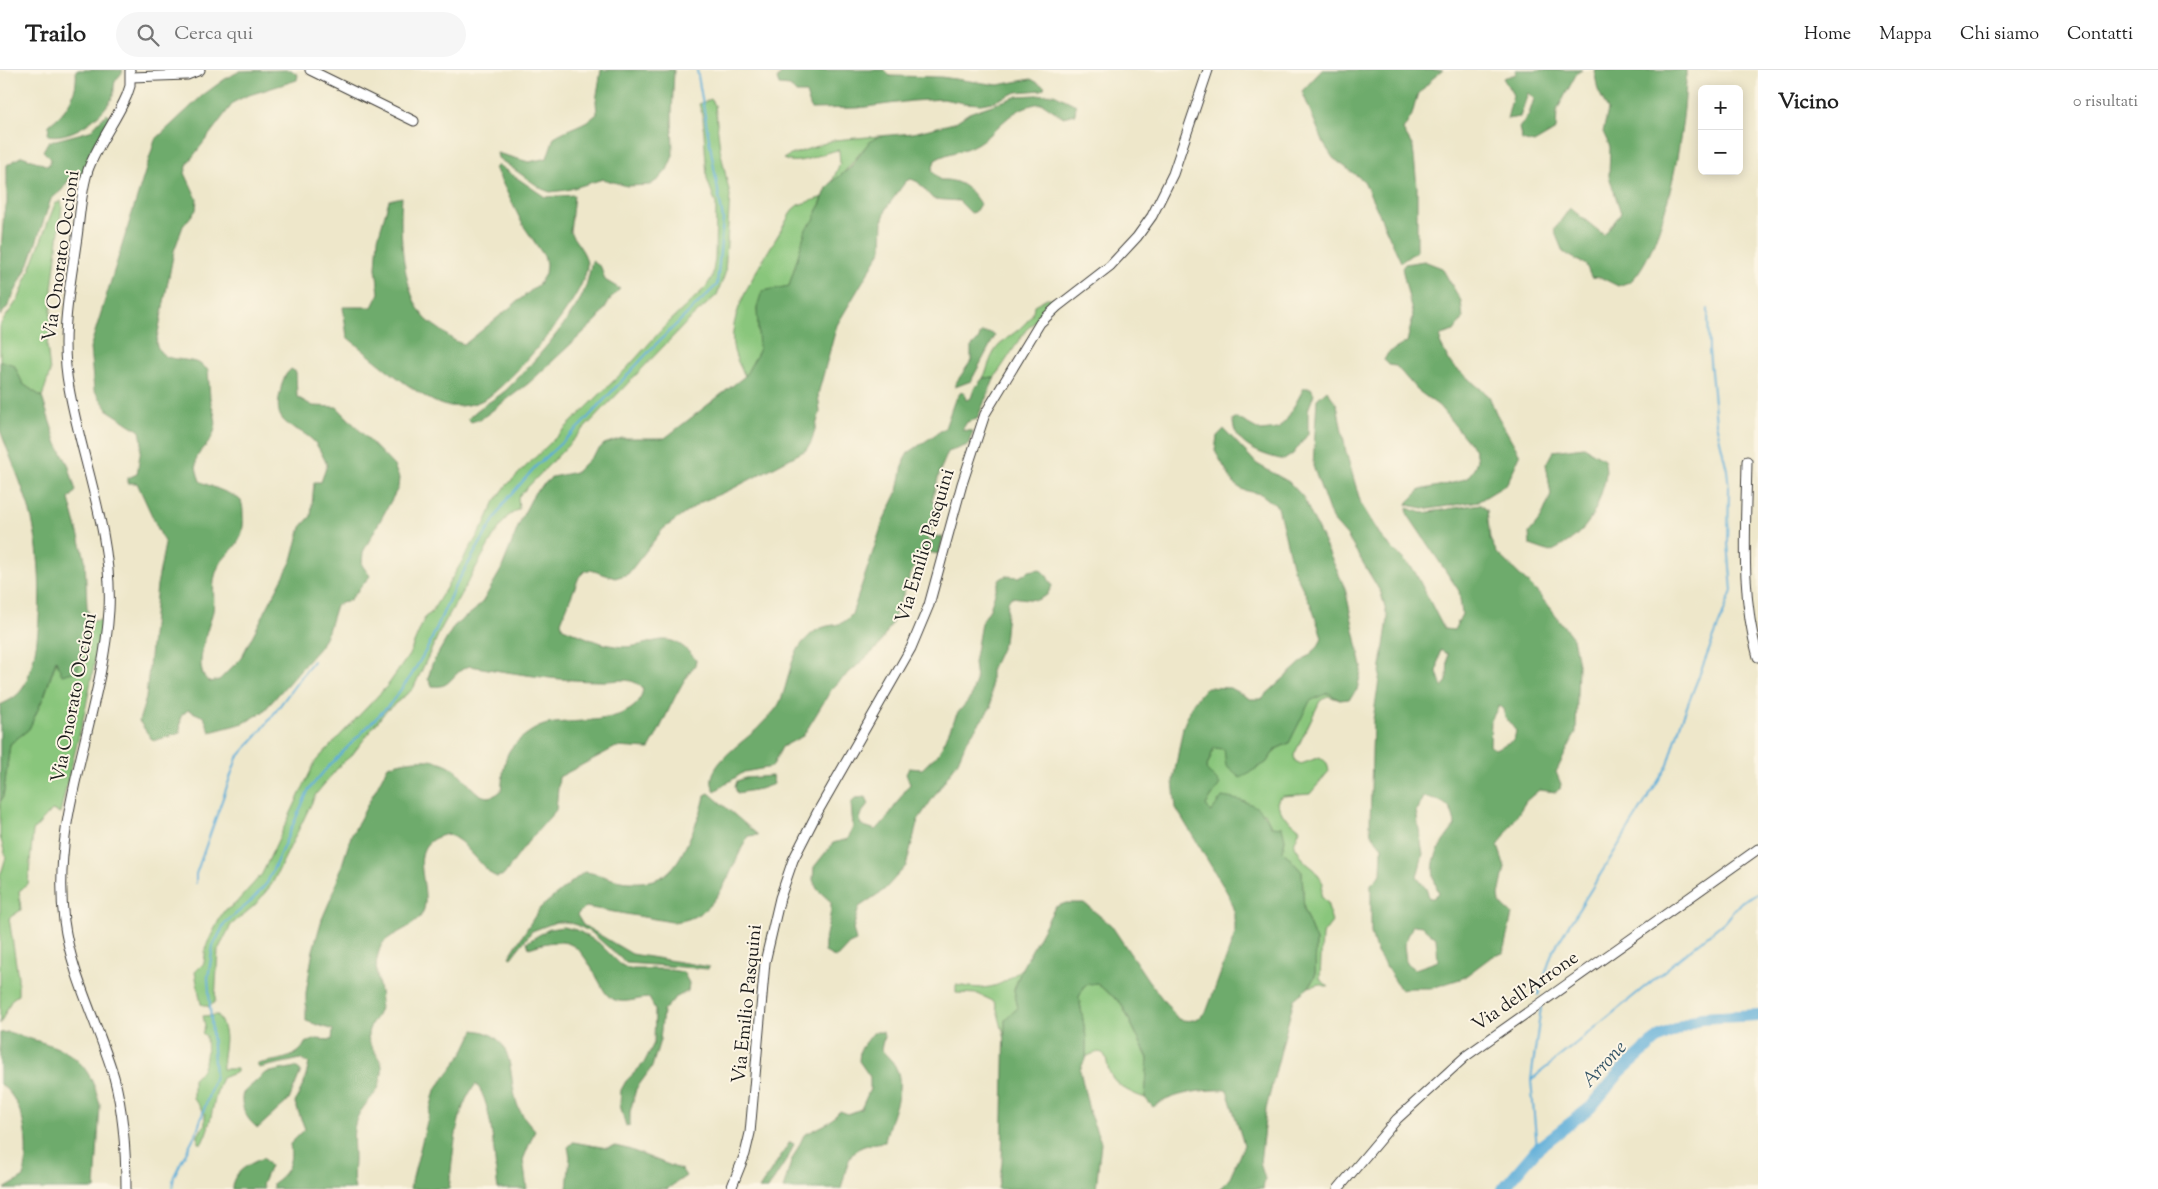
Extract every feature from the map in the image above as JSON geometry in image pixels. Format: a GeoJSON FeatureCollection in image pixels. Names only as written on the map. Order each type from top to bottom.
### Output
{"type":"FeatureCollection","features":[{"type":"Feature","properties":{"kind":"street"},"geometry":{"type":"LineString","coordinates":[[131,74],[187,75],[200,70]]}},
{"type":"Feature","properties":{"kind":"street"},"geometry":{"type":"LineString","coordinates":[[310,70],[414,121]]}},
{"type":"Feature","properties":{"kind":"street","name":"Via Emilio Pasquini"},"geometry":{"type":"LineString","coordinates":[[731,1189],[745,1154],[750,1134],[762,985],[769,938],[793,860],[817,813],[911,648],[929,605],[962,484],[985,414],[1040,323],[1057,307],[1110,266],[1137,237],[1152,216],[1173,174],[1208,70]]}},
{"type":"Feature","properties":{"kind":"street","name":"Via Onorato Occioni"},"geometry":{"type":"LineString","coordinates":[[126,1189],[124,1127],[117,1089],[70,952],[64,916],[64,865],[70,815],[103,656],[109,598],[105,547],[69,391],[64,340],[85,183],[100,144],[124,103],[131,74]]}},
{"type":"Feature","properties":{"kind":"street"},"geometry":{"type":"LineString","coordinates":[[1747,461],[1745,583],[1752,636],[1758,657]]}},
{"type":"Feature","properties":{"kind":"street","name":"Via dell'Arrone"},"geometry":{"type":"LineString","coordinates":[[1338,1189],[1418,1097],[1471,1052],[1549,995],[1758,850]]}},
{"type":"Feature","properties":{"kind":"green space"},"geometry":{"type":"Polygon","coordinates":[[[76,70],[123,70],[115,82],[112,98],[101,112],[85,126],[66,134],[48,135],[49,125],[62,113],[70,101],[75,87],[76,70]]]}},
{"type":"Feature","properties":{"kind":"green space"},"geometry":{"type":"Polygon","coordinates":[[[291,70],[298,75],[297,80],[246,96],[234,102],[188,163],[185,173],[197,199],[196,210],[183,226],[174,251],[156,343],[162,354],[171,358],[197,363],[208,370],[215,428],[211,439],[197,457],[197,471],[200,481],[238,499],[243,507],[241,536],[237,544],[218,567],[215,576],[213,611],[202,649],[201,669],[204,677],[210,682],[219,680],[241,658],[292,560],[301,527],[311,516],[314,482],[321,482],[327,465],[316,444],[309,437],[283,420],[279,414],[278,405],[282,383],[286,374],[291,369],[296,372],[297,397],[313,406],[337,407],[394,466],[399,478],[398,488],[363,552],[362,565],[370,576],[350,600],[336,605],[328,631],[320,647],[263,712],[244,723],[210,732],[204,717],[188,710],[181,716],[180,733],[153,741],[139,721],[146,698],[157,585],[165,544],[137,483],[128,483],[128,478],[137,474],[142,441],[140,431],[109,411],[94,390],[90,348],[155,140],[203,95],[240,71],[291,70]]]}},
{"type":"Feature","properties":{"kind":"green space"},"geometry":{"type":"Polygon","coordinates":[[[601,70],[674,70],[673,156],[667,170],[659,179],[650,185],[627,186],[603,179],[567,190],[550,192],[542,189],[498,158],[497,153],[529,162],[547,158],[554,137],[597,114],[596,101],[601,70]]]}},
{"type":"Feature","properties":{"kind":"green space"},"geometry":{"type":"Polygon","coordinates":[[[784,70],[884,70],[890,76],[941,77],[998,85],[1031,79],[1045,87],[1042,90],[1017,92],[992,102],[981,104],[943,99],[858,108],[811,109],[806,93],[796,93],[790,86],[779,85],[777,79],[784,70]]]}},
{"type":"Feature","properties":{"kind":"green space"},"geometry":{"type":"Polygon","coordinates":[[[1322,70],[1443,70],[1417,96],[1412,115],[1403,130],[1413,147],[1417,186],[1417,251],[1401,262],[1364,181],[1333,158],[1324,144],[1302,91],[1322,70]]]}},
{"type":"Feature","properties":{"kind":"green space"},"geometry":{"type":"Polygon","coordinates":[[[1515,70],[1582,70],[1577,73],[1557,110],[1556,130],[1534,143],[1522,140],[1519,128],[1529,114],[1534,99],[1528,93],[1520,117],[1507,119],[1513,95],[1503,78],[1516,74],[1515,70]]]}},
{"type":"Feature","properties":{"kind":"green space"},"geometry":{"type":"Polygon","coordinates":[[[1594,70],[1686,70],[1679,149],[1665,211],[1644,263],[1632,280],[1618,286],[1602,278],[1591,277],[1586,265],[1563,252],[1554,230],[1570,208],[1604,235],[1621,213],[1609,176],[1610,147],[1603,132],[1608,110],[1598,90],[1594,70]]]}},
{"type":"Feature","properties":{"kind":"green space"},"geometry":{"type":"Polygon","coordinates":[[[1054,94],[1076,105],[1075,114],[1063,117],[1042,103],[1031,105],[1014,113],[978,143],[935,160],[932,171],[940,180],[959,183],[976,198],[980,204],[975,212],[971,213],[959,201],[933,199],[918,182],[911,179],[906,181],[887,207],[883,219],[882,249],[837,325],[818,394],[820,412],[811,443],[806,450],[732,489],[701,502],[663,529],[628,574],[615,578],[591,570],[585,571],[579,577],[561,622],[563,628],[595,641],[615,646],[628,647],[666,640],[675,642],[685,648],[696,660],[695,665],[676,695],[649,749],[616,747],[559,777],[556,810],[527,843],[504,875],[497,877],[491,874],[461,842],[449,834],[435,838],[426,845],[422,854],[425,898],[422,915],[418,920],[383,943],[377,962],[376,968],[381,1002],[379,1012],[368,1031],[368,1035],[371,1045],[381,1062],[382,1073],[376,1093],[359,1114],[354,1127],[353,1178],[355,1189],[273,1189],[273,1183],[286,1171],[290,1162],[290,1144],[305,1129],[295,1103],[305,1080],[309,1063],[301,1059],[259,1068],[257,1064],[291,1056],[302,1049],[305,1043],[316,1039],[332,1040],[333,1030],[306,1021],[306,993],[313,950],[351,836],[388,766],[418,760],[441,762],[455,770],[479,794],[486,797],[493,796],[501,791],[504,768],[509,751],[528,733],[548,724],[618,715],[630,709],[639,701],[643,689],[634,682],[623,680],[567,680],[470,666],[463,669],[444,685],[432,686],[428,679],[432,664],[454,626],[475,610],[483,601],[501,570],[522,517],[535,492],[552,477],[576,472],[604,444],[622,438],[665,438],[745,376],[759,351],[757,307],[762,291],[789,286],[806,229],[814,220],[827,188],[850,168],[869,142],[879,136],[913,133],[954,123],[969,113],[1018,96],[1054,94]]]}},
{"type":"Feature","properties":{"kind":"green space"},"geometry":{"type":"Polygon","coordinates":[[[711,99],[715,105],[720,149],[730,195],[725,274],[717,295],[690,319],[518,497],[519,509],[507,517],[495,534],[441,629],[413,689],[385,712],[352,755],[341,764],[316,794],[272,884],[255,905],[231,925],[218,950],[215,1002],[209,1007],[201,1004],[195,972],[204,963],[206,946],[223,912],[235,904],[262,874],[315,762],[388,685],[409,655],[425,617],[431,613],[484,525],[495,501],[507,485],[627,368],[665,326],[706,287],[712,277],[715,259],[716,204],[707,179],[703,117],[699,104],[711,99]]]}},
{"type":"Feature","properties":{"kind":"green space"},"geometry":{"type":"Polygon","coordinates":[[[107,113],[110,116],[80,177],[70,178],[62,190],[51,199],[29,263],[8,306],[0,316],[0,263],[4,212],[7,204],[7,165],[22,156],[48,166],[51,159],[43,151],[48,142],[90,131],[107,113]]]}},
{"type":"Feature","properties":{"kind":"green space"},"geometry":{"type":"Polygon","coordinates":[[[879,136],[866,146],[845,171],[832,182],[840,163],[839,150],[803,160],[790,161],[783,159],[834,140],[879,136]]]}},
{"type":"Feature","properties":{"kind":"green space"},"geometry":{"type":"Polygon","coordinates":[[[498,165],[545,197],[574,195],[570,232],[583,252],[587,265],[584,279],[575,297],[547,336],[514,374],[487,398],[467,405],[447,406],[437,403],[411,387],[347,337],[343,307],[372,307],[379,293],[376,268],[378,238],[389,200],[402,197],[402,244],[407,278],[412,294],[418,308],[426,319],[453,339],[465,344],[539,284],[545,274],[546,264],[544,256],[523,225],[495,168],[498,165]]]}},
{"type":"Feature","properties":{"kind":"green space"},"geometry":{"type":"Polygon","coordinates":[[[823,197],[814,220],[806,229],[789,286],[757,307],[759,351],[745,376],[734,351],[733,334],[736,316],[743,297],[792,210],[798,205],[823,197]]]}},
{"type":"Feature","properties":{"kind":"green space"},"geometry":{"type":"Polygon","coordinates":[[[61,201],[62,206],[52,289],[50,331],[47,345],[50,372],[42,397],[23,384],[14,365],[0,362],[0,325],[19,298],[55,204],[61,201]]]}},
{"type":"Feature","properties":{"kind":"green space"},"geometry":{"type":"Polygon","coordinates":[[[592,261],[601,267],[605,280],[620,289],[611,298],[598,319],[529,383],[481,419],[471,422],[468,419],[505,391],[546,347],[566,322],[583,294],[592,261]]]}},
{"type":"Feature","properties":{"kind":"green space"},"geometry":{"type":"Polygon","coordinates":[[[1424,261],[1442,268],[1461,301],[1463,318],[1454,331],[1441,335],[1440,343],[1451,364],[1489,396],[1496,413],[1520,455],[1507,484],[1479,501],[1429,509],[1407,505],[1420,490],[1467,478],[1474,469],[1477,460],[1475,450],[1439,406],[1417,390],[1396,366],[1389,365],[1384,360],[1388,353],[1407,342],[1413,316],[1402,268],[1405,264],[1424,261]]]}},
{"type":"Feature","properties":{"kind":"green space"},"geometry":{"type":"Polygon","coordinates":[[[1047,298],[1056,299],[1056,303],[1026,330],[995,377],[983,378],[992,355],[999,346],[1024,325],[1032,313],[1034,305],[1047,298]]]}},
{"type":"Feature","properties":{"kind":"green space"},"geometry":{"type":"Polygon","coordinates":[[[981,333],[991,333],[995,336],[971,381],[955,387],[955,384],[971,361],[971,347],[978,340],[981,333]]]}},
{"type":"Feature","properties":{"kind":"green space"},"geometry":{"type":"Polygon","coordinates":[[[0,362],[14,365],[23,384],[42,397],[57,444],[68,464],[76,491],[69,499],[85,559],[87,607],[90,621],[77,671],[62,675],[56,660],[45,694],[29,729],[10,744],[3,797],[0,802],[0,705],[21,691],[31,669],[38,631],[40,590],[37,550],[32,521],[0,430],[0,362]]]}},
{"type":"Feature","properties":{"kind":"green space"},"geometry":{"type":"Polygon","coordinates":[[[995,377],[977,419],[967,422],[962,430],[973,431],[968,445],[948,452],[940,471],[932,501],[940,507],[928,538],[931,542],[935,536],[943,537],[939,554],[920,551],[892,623],[878,647],[833,687],[803,736],[782,747],[772,767],[744,772],[715,791],[712,783],[713,774],[718,765],[725,756],[758,728],[778,705],[795,655],[804,641],[817,630],[844,622],[852,614],[883,522],[898,491],[904,460],[908,453],[945,428],[954,402],[961,392],[964,393],[966,400],[971,398],[974,389],[983,378],[995,377]]]}},
{"type":"Feature","properties":{"kind":"green space"},"geometry":{"type":"Polygon","coordinates":[[[1304,388],[1311,388],[1314,394],[1308,410],[1308,434],[1293,454],[1284,460],[1258,452],[1243,443],[1234,428],[1233,419],[1237,418],[1261,431],[1278,429],[1287,419],[1304,388]]]}},
{"type":"Feature","properties":{"kind":"green space"},"geometry":{"type":"Polygon","coordinates":[[[1327,390],[1337,405],[1346,452],[1361,504],[1382,538],[1414,570],[1444,629],[1454,630],[1462,614],[1459,591],[1408,515],[1407,508],[1423,513],[1480,504],[1487,510],[1490,539],[1497,553],[1537,592],[1573,638],[1578,664],[1576,732],[1556,772],[1561,784],[1560,789],[1556,792],[1539,790],[1526,801],[1498,846],[1505,867],[1499,895],[1500,903],[1512,914],[1503,953],[1491,957],[1463,978],[1432,988],[1401,990],[1376,951],[1371,933],[1371,884],[1381,874],[1382,847],[1371,834],[1370,825],[1373,720],[1388,619],[1381,593],[1347,536],[1332,519],[1313,466],[1317,399],[1327,390]],[[1440,650],[1437,672],[1442,687],[1447,681],[1448,654],[1440,650]],[[1499,706],[1491,720],[1490,746],[1495,749],[1514,740],[1516,731],[1505,717],[1503,709],[1499,706]],[[1423,797],[1416,811],[1423,854],[1417,877],[1427,890],[1429,898],[1433,898],[1439,893],[1433,874],[1435,857],[1455,826],[1454,819],[1446,805],[1430,798],[1423,797]],[[1413,925],[1404,945],[1406,962],[1415,969],[1438,961],[1436,938],[1422,926],[1413,925]]]}},
{"type":"Feature","properties":{"kind":"green space"},"geometry":{"type":"Polygon","coordinates":[[[1224,429],[1257,464],[1289,482],[1303,497],[1345,588],[1362,667],[1357,690],[1349,699],[1340,700],[1328,693],[1310,701],[1289,743],[1276,749],[1266,763],[1240,778],[1226,766],[1224,749],[1214,748],[1206,769],[1220,784],[1206,805],[1211,812],[1222,797],[1238,800],[1257,808],[1267,818],[1271,826],[1282,827],[1285,839],[1283,851],[1302,872],[1304,911],[1316,941],[1315,976],[1309,987],[1294,999],[1266,1109],[1260,1163],[1265,1179],[1263,1189],[1219,1189],[1229,1179],[1244,1145],[1227,1090],[1208,1090],[1179,1095],[1153,1107],[1145,1098],[1148,1058],[1121,1003],[1096,983],[1085,985],[1079,997],[1086,1037],[1086,1057],[1080,1070],[1090,1115],[1101,1142],[1096,1189],[998,1189],[1002,1163],[1005,1019],[1018,1008],[1014,990],[1022,968],[1055,907],[1066,903],[1084,903],[1111,925],[1148,980],[1178,1019],[1183,1020],[1197,1018],[1207,1010],[1235,934],[1235,914],[1228,894],[1176,808],[1173,781],[1183,727],[1193,703],[1206,687],[1230,688],[1250,699],[1261,699],[1318,647],[1322,637],[1311,605],[1293,569],[1278,507],[1261,494],[1243,490],[1234,484],[1215,451],[1217,436],[1224,429]]]}},
{"type":"Feature","properties":{"kind":"green space"},"geometry":{"type":"Polygon","coordinates":[[[1584,447],[1604,459],[1605,478],[1597,507],[1588,523],[1568,542],[1550,552],[1530,545],[1529,533],[1541,518],[1551,495],[1546,464],[1553,451],[1584,447]]]}},
{"type":"Feature","properties":{"kind":"green space"},"geometry":{"type":"Polygon","coordinates":[[[1040,569],[1047,576],[1052,586],[1047,595],[1037,600],[1011,597],[1008,602],[1004,642],[991,670],[991,707],[966,742],[958,761],[918,820],[906,866],[884,890],[859,907],[853,929],[856,941],[849,944],[836,958],[825,952],[825,939],[831,902],[817,889],[813,880],[814,867],[833,843],[848,839],[853,827],[851,804],[855,798],[866,797],[869,804],[860,815],[861,825],[876,830],[886,819],[910,784],[906,774],[909,768],[922,769],[939,753],[957,714],[971,697],[976,680],[974,663],[981,623],[990,609],[999,580],[1005,576],[1019,577],[1029,571],[1040,569]]]}},
{"type":"Feature","properties":{"kind":"green space"},"geometry":{"type":"Polygon","coordinates":[[[103,620],[85,711],[60,813],[52,810],[33,831],[28,884],[19,891],[21,910],[9,918],[18,977],[18,995],[12,999],[0,1024],[0,877],[6,857],[0,837],[0,802],[3,797],[10,744],[29,729],[45,694],[57,659],[77,671],[90,621],[103,620]]]}},
{"type":"Feature","properties":{"kind":"green space"},"geometry":{"type":"Polygon","coordinates":[[[1328,693],[1340,700],[1328,696],[1320,701],[1294,755],[1295,761],[1301,764],[1320,757],[1327,763],[1329,771],[1310,794],[1283,796],[1279,798],[1277,803],[1283,815],[1300,829],[1294,844],[1305,862],[1315,870],[1323,883],[1321,896],[1327,902],[1332,922],[1322,935],[1320,979],[1329,987],[1319,984],[1309,987],[1315,976],[1316,941],[1304,911],[1302,872],[1283,851],[1285,839],[1271,826],[1265,813],[1211,813],[1206,805],[1215,792],[1206,769],[1214,748],[1224,749],[1266,763],[1276,749],[1289,743],[1310,700],[1328,693]]]}},
{"type":"Feature","properties":{"kind":"green space"},"geometry":{"type":"Polygon","coordinates":[[[772,776],[774,784],[760,789],[737,793],[735,787],[737,781],[745,778],[772,776]]]}},
{"type":"Feature","properties":{"kind":"green space"},"geometry":{"type":"Polygon","coordinates":[[[709,793],[758,835],[748,836],[728,878],[712,903],[688,919],[672,922],[585,907],[577,915],[583,925],[632,954],[710,967],[708,969],[626,963],[592,933],[577,925],[565,922],[556,922],[532,931],[511,958],[509,957],[540,908],[584,872],[618,881],[643,882],[654,880],[670,871],[686,846],[700,815],[705,795],[709,793]]]}},
{"type":"Feature","properties":{"kind":"green space"},"geometry":{"type":"Polygon","coordinates":[[[563,927],[577,930],[599,943],[620,964],[629,969],[664,969],[683,972],[689,983],[688,991],[675,998],[663,1011],[660,1040],[652,1067],[636,1089],[630,1112],[630,1125],[626,1126],[620,1105],[621,1090],[626,1081],[644,1063],[654,1043],[655,1009],[649,998],[623,1001],[610,997],[604,991],[586,960],[574,946],[556,942],[529,948],[527,942],[549,929],[563,927]]]}},
{"type":"Feature","properties":{"kind":"green space"},"geometry":{"type":"Polygon","coordinates":[[[1022,968],[1014,990],[1018,1008],[1005,1019],[1005,1039],[995,1002],[978,994],[956,993],[956,985],[976,988],[992,987],[1006,981],[1022,968]]]}},
{"type":"Feature","properties":{"kind":"green space"},"geometry":{"type":"Polygon","coordinates":[[[1096,983],[1121,1003],[1148,1059],[1145,1098],[1127,1090],[1115,1081],[1109,1072],[1103,1054],[1100,1052],[1094,1053],[1086,1057],[1086,1037],[1079,997],[1085,984],[1096,983]]]}},
{"type":"Feature","properties":{"kind":"green space"},"geometry":{"type":"Polygon","coordinates":[[[218,1015],[225,1036],[223,1069],[237,1069],[237,1072],[222,1078],[206,1135],[202,1143],[198,1143],[198,1135],[205,1124],[205,1114],[193,1098],[193,1079],[202,1070],[206,1060],[206,1036],[202,1033],[205,1026],[203,1016],[218,1015]]]}},
{"type":"Feature","properties":{"kind":"green space"},"geometry":{"type":"Polygon","coordinates":[[[474,1030],[489,1034],[499,1041],[505,1050],[520,1111],[535,1130],[523,1160],[527,1189],[498,1189],[489,1118],[482,1093],[476,1084],[463,1106],[459,1119],[449,1189],[410,1189],[435,1090],[463,1053],[474,1030]]]}},
{"type":"Feature","properties":{"kind":"green space"},"geometry":{"type":"Polygon","coordinates":[[[8,1032],[55,1047],[78,1061],[87,1071],[100,1105],[95,1189],[4,1189],[24,1177],[26,1165],[26,1139],[21,1114],[9,1092],[0,1084],[0,1033],[8,1032]]]}},
{"type":"Feature","properties":{"kind":"green space"},"geometry":{"type":"Polygon","coordinates":[[[874,1032],[883,1032],[884,1037],[881,1049],[891,1060],[899,1076],[896,1105],[885,1142],[863,1146],[852,1155],[846,1168],[841,1189],[783,1189],[791,1162],[804,1135],[828,1123],[840,1111],[848,1114],[861,1109],[870,1089],[870,1077],[859,1061],[860,1050],[874,1032]]]}},
{"type":"Feature","properties":{"kind":"green space"},"geometry":{"type":"Polygon","coordinates":[[[296,1067],[301,1071],[289,1100],[258,1128],[250,1121],[243,1108],[243,1093],[265,1073],[296,1067]]]}},
{"type":"Feature","properties":{"kind":"green space"},"geometry":{"type":"Polygon","coordinates":[[[573,1142],[607,1148],[615,1146],[628,1149],[682,1170],[686,1176],[667,1189],[567,1189],[570,1157],[568,1147],[573,1142]]]}},
{"type":"Feature","properties":{"kind":"green space"},"geometry":{"type":"Polygon","coordinates":[[[790,1142],[794,1144],[789,1156],[768,1189],[759,1189],[790,1142]]]}},
{"type":"Feature","properties":{"kind":"green space"},"geometry":{"type":"Polygon","coordinates":[[[263,1158],[270,1166],[262,1185],[264,1189],[232,1189],[235,1178],[242,1169],[263,1158]]]}},
{"type":"Feature","properties":{"kind":"waterway"},"geometry":{"type":"LineString","coordinates":[[172,1189],[174,1176],[197,1131],[215,1076],[208,978],[213,946],[225,923],[249,903],[267,883],[309,789],[390,704],[411,676],[429,645],[454,588],[504,503],[536,466],[581,425],[654,346],[717,285],[723,219],[697,70]]}},
{"type":"Feature","properties":{"kind":"waterway"},"geometry":{"type":"LineString","coordinates":[[1538,995],[1553,951],[1668,765],[1681,722],[1732,591],[1728,543],[1729,488],[1727,470],[1716,423],[1709,351],[1708,309]]}},
{"type":"Feature","properties":{"kind":"waterway"},"geometry":{"type":"LineString","coordinates":[[196,883],[196,874],[237,758],[261,731],[313,661]]}},
{"type":"Feature","properties":{"kind":"waterway"},"geometry":{"type":"LineString","coordinates":[[1531,1080],[1724,922],[1741,902],[1758,893]]}},
{"type":"Feature","properties":{"kind":"waterway"},"geometry":{"type":"LineString","coordinates":[[1537,1149],[1531,1080],[1541,1007]]}},
{"type":"Feature","properties":{"kind":"waterway","name":"Arrone"},"geometry":{"type":"LineString","coordinates":[[1503,1189],[1537,1149],[1591,1107],[1621,1071],[1658,1038],[1701,1018],[1758,1015]]}}]}
